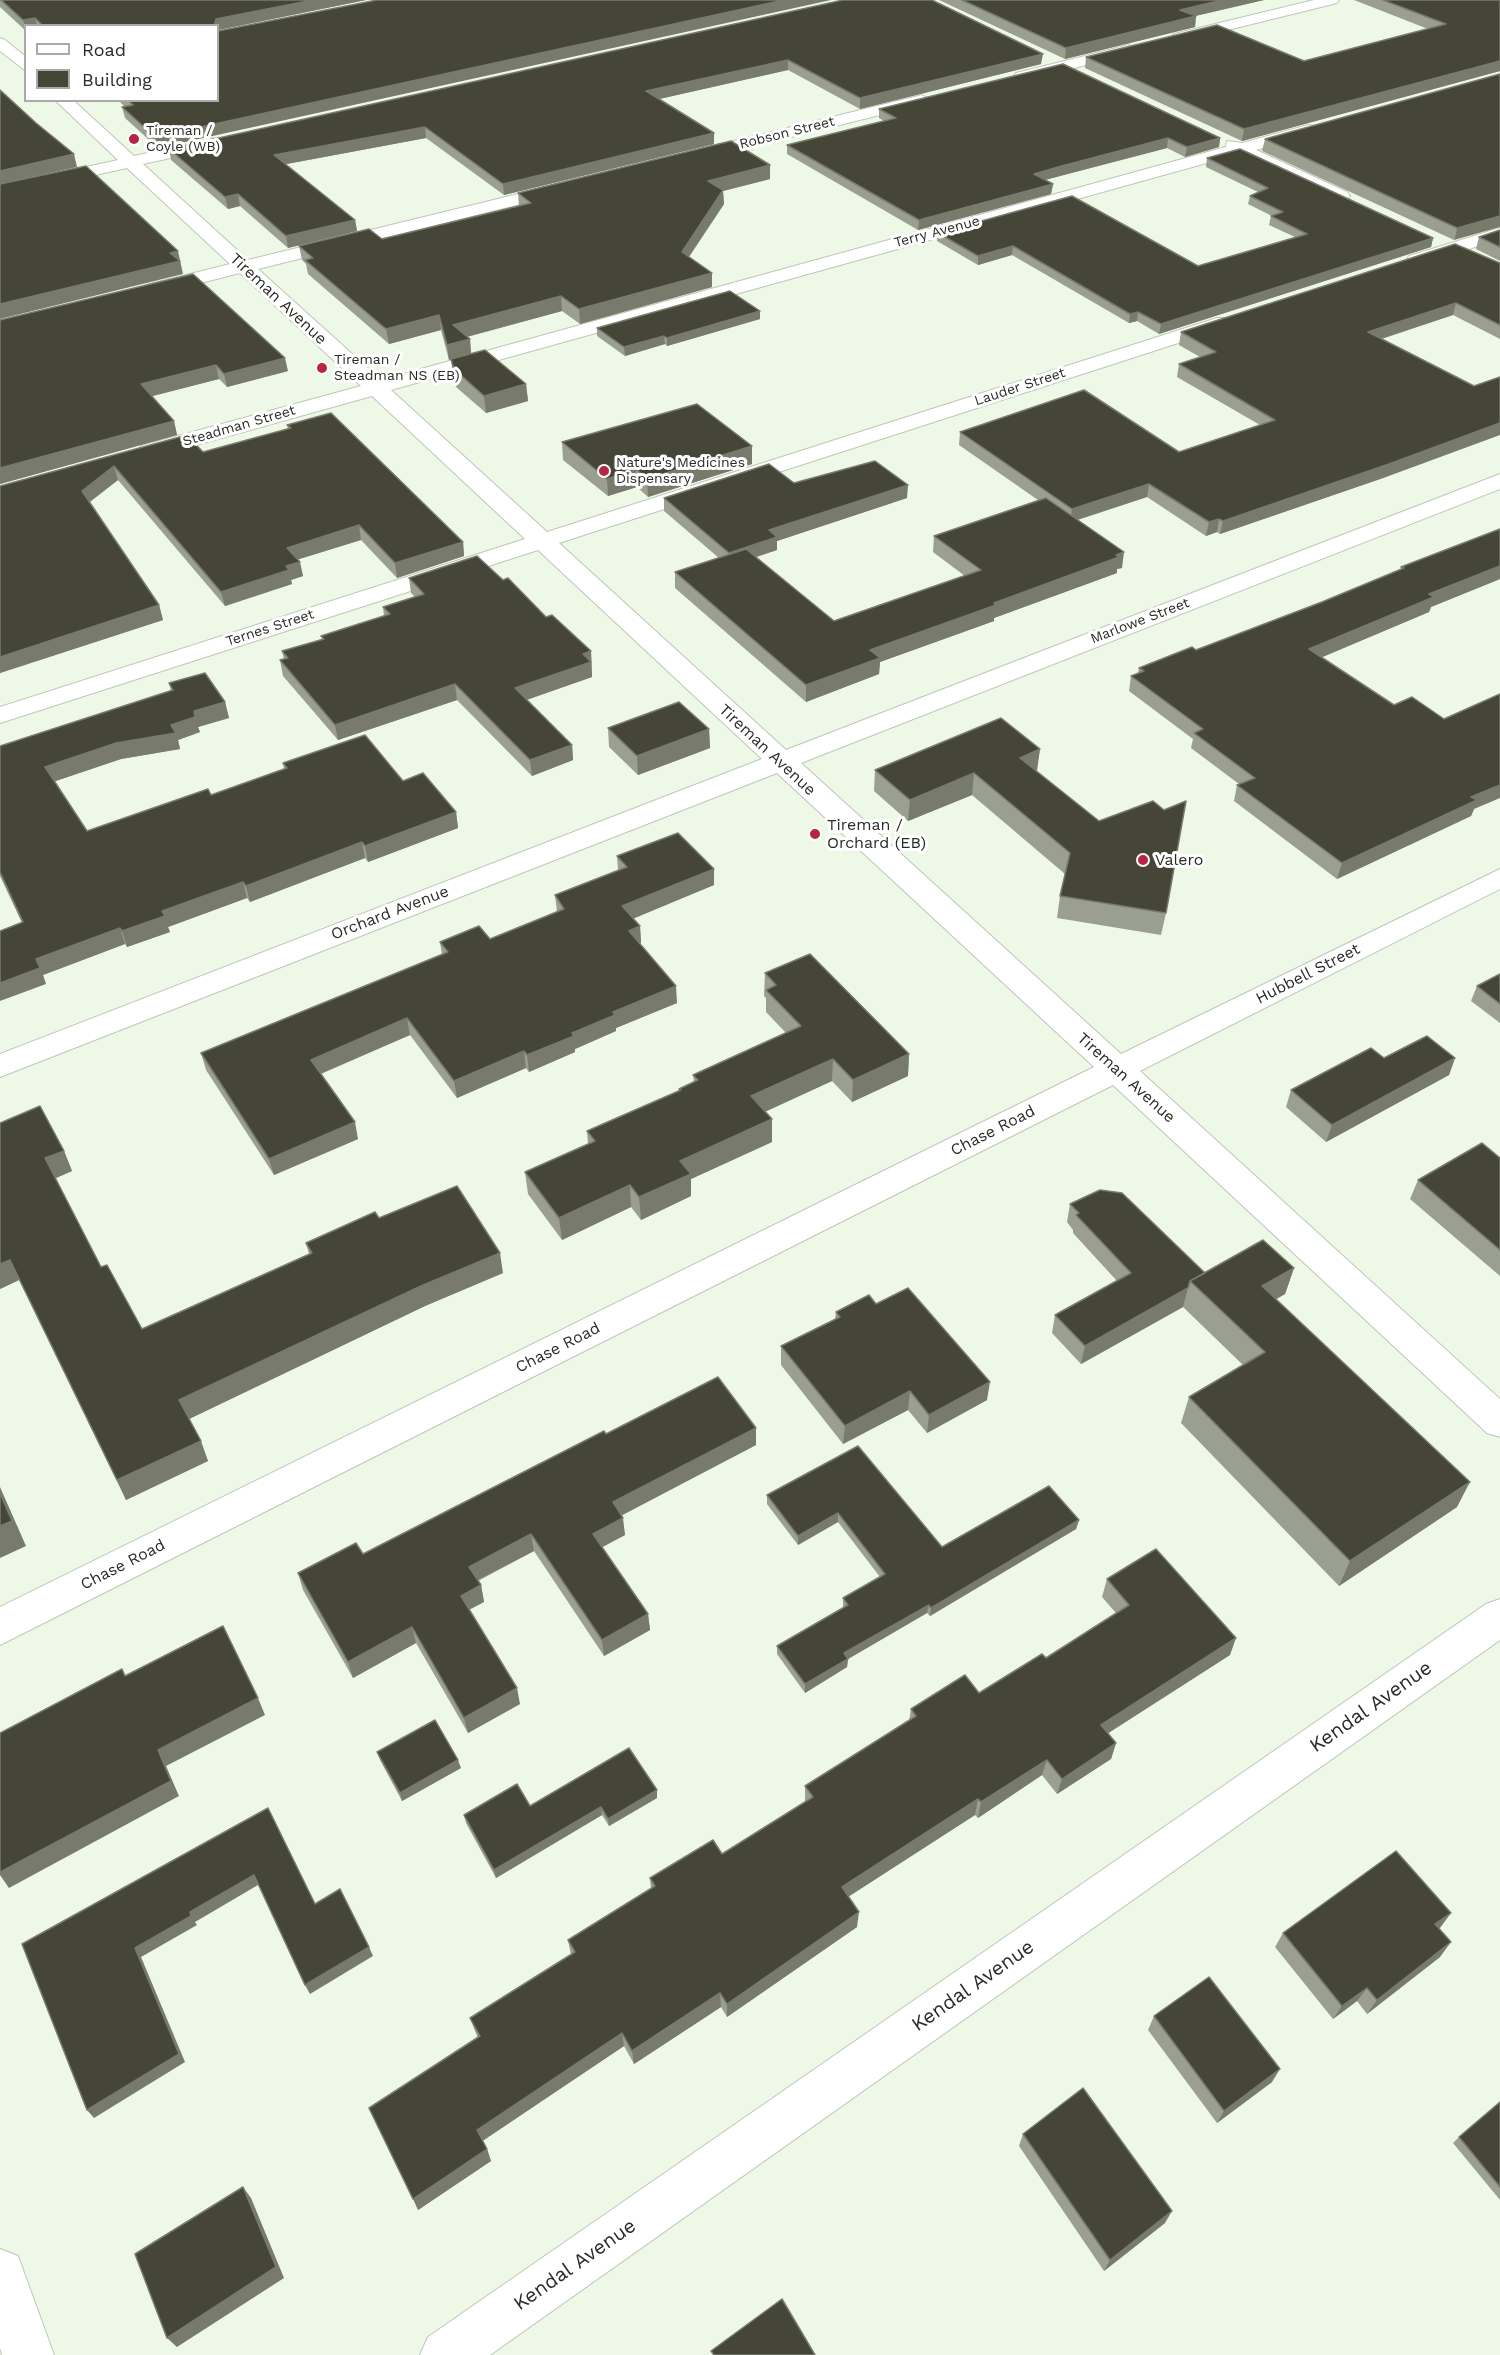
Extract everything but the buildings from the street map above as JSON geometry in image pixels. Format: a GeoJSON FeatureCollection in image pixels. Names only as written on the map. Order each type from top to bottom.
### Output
{"type":"FeatureCollection","features":[{"type":"Feature","properties":{"kind":"street"},"geometry":{"type":"LineString","coordinates":[[1163,41],[1332,0]]}},
{"type":"Feature","properties":{"kind":"street"},"geometry":{"type":"LineString","coordinates":[[0,43],[23,72]]}},
{"type":"Feature","properties":{"kind":"street"},"geometry":{"type":"LineString","coordinates":[[1005,80],[1141,47]]}},
{"type":"Feature","properties":{"kind":"street"},"geometry":{"type":"LineString","coordinates":[[1041,56],[1084,76]]}},
{"type":"Feature","properties":{"kind":"street","name":"Robson Street"},"geometry":{"type":"LineString","coordinates":[[680,160],[935,97]]}},
{"type":"Feature","properties":{"kind":"street","name":"Tireman Avenue"},"geometry":{"type":"LineString","coordinates":[[65,102],[1500,1422]]}},
{"type":"Feature","properties":{"kind":"street","name":"Terry Avenue"},"geometry":{"type":"LineString","coordinates":[[375,388],[1331,123]]}},
{"type":"Feature","properties":{"kind":"street"},"geometry":{"type":"LineString","coordinates":[[0,191],[235,139]]}},
{"type":"Feature","properties":{"kind":"street"},"geometry":{"type":"LineString","coordinates":[[1220,139],[1352,201]]}},
{"type":"Feature","properties":{"kind":"street"},"geometry":{"type":"LineString","coordinates":[[135,293],[576,185]]}},
{"type":"Feature","properties":{"kind":"street"},"geometry":{"type":"LineString","coordinates":[[1397,266],[1463,253],[1500,233]]}},
{"type":"Feature","properties":{"kind":"street"},"geometry":{"type":"LineString","coordinates":[[1433,239],[1463,253]]}},
{"type":"Feature","properties":{"kind":"street","name":"Lauder Street"},"geometry":{"type":"LineString","coordinates":[[541,541],[1239,317]]}},
{"type":"Feature","properties":{"kind":"street","name":"Steadman Street"},"geometry":{"type":"LineString","coordinates":[[127,458],[375,388]]}},
{"type":"Feature","properties":{"kind":"street","name":"Marlowe Street"},"geometry":{"type":"LineString","coordinates":[[779,761],[1500,481]]}},
{"type":"Feature","properties":{"kind":"street","name":"Ternes Street"},"geometry":{"type":"LineString","coordinates":[[0,715],[541,541]]}},
{"type":"Feature","properties":{"kind":"street","name":"Orchard Avenue"},"geometry":{"type":"LineString","coordinates":[[0,1066],[779,761]]}},
{"type":"Feature","properties":{"kind":"street","name":"Hubbell Street"},"geometry":{"type":"LineString","coordinates":[[1116,1070],[1500,878]]}},
{"type":"Feature","properties":{"kind":"street","name":"Chase Road"},"geometry":{"type":"LineString","coordinates":[[0,1627],[1116,1070]]}},
{"type":"Feature","properties":{"kind":"street","name":"Kendal Avenue"},"geometry":{"type":"LineString","coordinates":[[446,2355],[1500,1617]]}},
{"type":"Feature","properties":{"kind":"street"},"geometry":{"type":"LineString","coordinates":[[0,2274],[27,2355]]}},
{"type":"Feature","properties":{"kind":"place","name":"Tireman / Coyle (WB)"},"geometry":{"type":"Point","coordinates":[134,139]}},
{"type":"Feature","properties":{"kind":"place","name":"Tireman / Steadman NS (EB)"},"geometry":{"type":"Point","coordinates":[322,368]}},
{"type":"Feature","properties":{"kind":"place","name":"Nature's Medicines Dispensary"},"geometry":{"type":"Point","coordinates":[604,471]}},
{"type":"Feature","properties":{"kind":"place","name":"Tireman / Orchard (EB)"},"geometry":{"type":"Point","coordinates":[815,834]}},
{"type":"Feature","properties":{"kind":"place","name":"Valero"},"geometry":{"type":"Point","coordinates":[1143,860]}}]}
